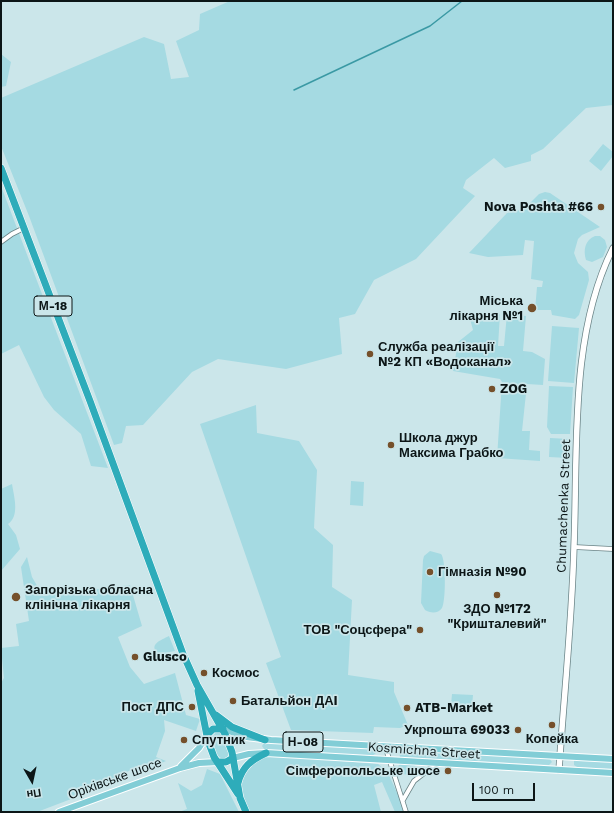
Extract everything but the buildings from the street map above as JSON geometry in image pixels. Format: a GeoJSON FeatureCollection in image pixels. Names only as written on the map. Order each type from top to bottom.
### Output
{"type":"FeatureCollection","features":[{"type":"Feature","properties":{"kind":"highway","name":"М-18"},"geometry":{"type":"LineString","coordinates":[[1,168],[182,654],[197,685],[223,729],[233,758],[240,798]]}},
{"type":"Feature","properties":{"kind":"highway","name":"М-18"},"geometry":{"type":"LineString","coordinates":[[197,685],[207,735],[218,762],[240,798],[246,812]]}},
{"type":"Feature","properties":{"kind":"highway"},"geometry":{"type":"LineString","coordinates":[[213,713],[232,727],[265,740]]}},
{"type":"Feature","properties":{"kind":"highway"},"geometry":{"type":"LineString","coordinates":[[207,735],[214,729],[223,729]]}},
{"type":"Feature","properties":{"kind":"highway"},"geometry":{"type":"LineString","coordinates":[[238,785],[240,775],[245,767],[253,760],[266,753]]}},
{"type":"Feature","properties":{"kind":"highway","name":"Н-08"},"geometry":{"type":"LineString","coordinates":[[218,762],[226,762],[233,758]]}},
{"type":"Feature","properties":{"kind":"main road","name":"Kosmichna Street"},"geometry":{"type":"LineString","coordinates":[[223,729],[246,737],[265,740],[613,759]]}},
{"type":"Feature","properties":{"kind":"main road","name":"Оріхівське шосе"},"geometry":{"type":"LineString","coordinates":[[180,768],[199,748],[207,735]]}},
{"type":"Feature","properties":{"kind":"main road","name":"Kosmichna Street"},"geometry":{"type":"LineString","coordinates":[[233,758],[249,754],[266,753],[613,773]]}},
{"type":"Feature","properties":{"kind":"main road","name":"Оріхівське шосе"},"geometry":{"type":"LineString","coordinates":[[59,812],[180,768],[199,763],[218,762]]}},
{"type":"Feature","properties":{"kind":"street"},"geometry":{"type":"LineString","coordinates":[[1,242],[24,228]]}},
{"type":"Feature","properties":{"kind":"street","name":"Chumachenka Street"},"geometry":{"type":"LineString","coordinates":[[559,770],[574,547],[579,393],[590,311],[601,274],[613,248]]}},
{"type":"Feature","properties":{"kind":"street"},"geometry":{"type":"LineString","coordinates":[[574,547],[613,549]]}},
{"type":"Feature","properties":{"kind":"street"},"geometry":{"type":"LineString","coordinates":[[384,746],[406,812]]}},
{"type":"Feature","properties":{"kind":"street"},"geometry":{"type":"LineString","coordinates":[[403,800],[414,781],[438,763]]}},
{"type":"Feature","properties":{"kind":"shaded area"},"geometry":{"type":"Polygon","coordinates":[[[230,1],[613,1],[613,105],[586,108],[543,149],[531,155],[531,161],[505,168],[494,158],[466,180],[463,188],[475,196],[416,259],[374,280],[355,314],[339,318],[342,354],[286,369],[218,359],[192,372],[143,425],[126,426],[122,443],[114,445],[29,216],[1,146],[1,98],[144,37],[164,44],[171,79],[189,77],[176,41],[199,30],[200,14],[230,1]]]}},
{"type":"Feature","properties":{"kind":"shaded area"},"geometry":{"type":"Polygon","coordinates":[[[1,54],[11,62],[6,86],[1,87],[1,54]]]}},
{"type":"Feature","properties":{"kind":"shaded area"},"geometry":{"type":"Polygon","coordinates":[[[603,144],[613,152],[613,156],[601,171],[589,161],[603,144]]]}},
{"type":"Feature","properties":{"kind":"shaded area"},"geometry":{"type":"Polygon","coordinates":[[[1,186],[108,468],[91,466],[81,434],[54,410],[44,397],[19,345],[1,354],[1,186]]]}},
{"type":"Feature","properties":{"kind":"shaded area"},"geometry":{"type":"Polygon","coordinates":[[[545,192],[550,193],[600,227],[582,235],[578,239],[574,253],[578,263],[588,272],[589,280],[579,315],[575,319],[552,315],[551,310],[535,310],[537,287],[542,287],[543,281],[531,279],[534,241],[525,240],[523,255],[488,257],[469,253],[507,213],[524,209],[539,194],[545,192]]]}},
{"type":"Feature","properties":{"kind":"shaded area"},"geometry":{"type":"Polygon","coordinates":[[[595,236],[600,236],[605,240],[607,247],[603,257],[592,262],[586,260],[585,249],[589,240],[595,236]]]}},
{"type":"Feature","properties":{"kind":"shaded area"},"geometry":{"type":"Polygon","coordinates":[[[500,314],[498,346],[504,346],[507,314],[526,316],[523,351],[532,352],[545,359],[543,385],[527,384],[522,431],[530,431],[529,450],[540,451],[540,461],[497,458],[502,382],[500,379],[453,371],[458,342],[473,330],[470,319],[483,321],[500,314]]]}},
{"type":"Feature","properties":{"kind":"shaded area"},"geometry":{"type":"Polygon","coordinates":[[[552,326],[579,328],[574,383],[548,381],[552,326]]]}},
{"type":"Feature","properties":{"kind":"shaded area"},"geometry":{"type":"Polygon","coordinates":[[[549,386],[573,387],[570,434],[551,434],[547,427],[549,386]]]}},
{"type":"Feature","properties":{"kind":"shaded area"},"geometry":{"type":"Polygon","coordinates":[[[256,405],[257,433],[299,441],[317,470],[314,528],[333,545],[332,587],[352,600],[348,675],[394,682],[394,692],[408,725],[400,728],[374,727],[373,733],[291,730],[266,663],[281,657],[200,424],[256,405]]]}},
{"type":"Feature","properties":{"kind":"shaded area"},"geometry":{"type":"Polygon","coordinates":[[[550,438],[569,439],[568,458],[549,457],[550,438]]]}},
{"type":"Feature","properties":{"kind":"shaded area"},"geometry":{"type":"Polygon","coordinates":[[[351,481],[364,482],[363,506],[350,505],[351,481]]]}},
{"type":"Feature","properties":{"kind":"shaded area"},"geometry":{"type":"Polygon","coordinates":[[[12,484],[15,500],[15,511],[12,521],[8,524],[16,535],[20,549],[1,571],[1,489],[12,484]]]}},
{"type":"Feature","properties":{"kind":"shaded area"},"geometry":{"type":"Polygon","coordinates":[[[430,551],[441,554],[443,557],[445,571],[445,589],[442,608],[434,612],[425,610],[421,603],[423,560],[424,556],[430,551]]]}},
{"type":"Feature","properties":{"kind":"shaded area"},"geometry":{"type":"Polygon","coordinates":[[[27,557],[32,577],[43,596],[130,585],[142,626],[118,637],[130,667],[144,684],[175,673],[186,715],[200,719],[196,731],[164,720],[165,731],[156,757],[166,761],[152,767],[139,765],[127,772],[129,777],[37,812],[1,812],[1,683],[4,678],[1,648],[19,646],[16,624],[29,621],[21,567],[27,557]]]}},
{"type":"Feature","properties":{"kind":"shaded area"},"geometry":{"type":"Polygon","coordinates":[[[169,636],[175,651],[159,654],[154,648],[156,643],[169,636]]]}},
{"type":"Feature","properties":{"kind":"shaded area"},"geometry":{"type":"Polygon","coordinates":[[[452,694],[473,695],[472,706],[451,705],[452,694]]]}},
{"type":"Feature","properties":{"kind":"shaded area"},"geometry":{"type":"Polygon","coordinates":[[[216,732],[221,732],[230,752],[226,759],[219,757],[214,749],[211,739],[216,732]]]}},
{"type":"Feature","properties":{"kind":"shaded area"},"geometry":{"type":"Polygon","coordinates":[[[264,743],[374,749],[376,753],[372,756],[268,750],[264,749],[262,746],[264,743]]]}},
{"type":"Feature","properties":{"kind":"shaded area"},"geometry":{"type":"Polygon","coordinates":[[[399,751],[549,758],[552,762],[549,765],[400,757],[399,751]]]}},
{"type":"Feature","properties":{"kind":"shaded area"},"geometry":{"type":"Polygon","coordinates":[[[268,755],[378,764],[387,771],[406,812],[395,812],[382,782],[374,785],[381,812],[250,812],[242,790],[241,778],[248,765],[268,755]]]}},
{"type":"Feature","properties":{"kind":"shaded area"},"geometry":{"type":"Polygon","coordinates":[[[574,760],[613,761],[613,769],[577,767],[574,765],[574,760]]]}},
{"type":"Feature","properties":{"kind":"shaded area"},"geometry":{"type":"Polygon","coordinates":[[[400,764],[414,764],[418,769],[414,774],[404,774],[397,768],[400,764]]]}},
{"type":"Feature","properties":{"kind":"shaded area"},"geometry":{"type":"Polygon","coordinates":[[[207,769],[220,774],[239,812],[179,812],[187,809],[178,783],[191,791],[202,785],[207,769]]]}},
{"type":"Feature","properties":{"kind":"waterway"},"geometry":{"type":"LineString","coordinates":[[294,90],[430,26],[462,1]]}},
{"type":"Feature","properties":{"kind":"place","name":"Nova Poshta #66"},"geometry":{"type":"Point","coordinates":[601,207]}},
{"type":"Feature","properties":{"kind":"place","name":"Міська лікарня №1"},"geometry":{"type":"Point","coordinates":[532,308]}},
{"type":"Feature","properties":{"kind":"place","name":"Служба реалізації №2 КП «Водоканал»"},"geometry":{"type":"Point","coordinates":[370,354]}},
{"type":"Feature","properties":{"kind":"place","name":"ZOG"},"geometry":{"type":"Point","coordinates":[492,389]}},
{"type":"Feature","properties":{"kind":"place","name":"Школа джур Максима Грабко"},"geometry":{"type":"Point","coordinates":[391,445]}},
{"type":"Feature","properties":{"kind":"place","name":"Гімназія №90"},"geometry":{"type":"Point","coordinates":[430,572]}},
{"type":"Feature","properties":{"kind":"place","name":"ЗДО №172 \"Кришталевий\""},"geometry":{"type":"Point","coordinates":[497,595]}},
{"type":"Feature","properties":{"kind":"place","name":"Запорізька обласна клінічна лікарня"},"geometry":{"type":"Point","coordinates":[16,597]}},
{"type":"Feature","properties":{"kind":"place","name":"ТОВ \"Соцсфера\""},"geometry":{"type":"Point","coordinates":[420,630]}},
{"type":"Feature","properties":{"kind":"place","name":"Glusco"},"geometry":{"type":"Point","coordinates":[135,657]}},
{"type":"Feature","properties":{"kind":"place","name":"Космос"},"geometry":{"type":"Point","coordinates":[204,673]}},
{"type":"Feature","properties":{"kind":"place","name":"Батальйон ДАI"},"geometry":{"type":"Point","coordinates":[233,701]}},
{"type":"Feature","properties":{"kind":"place","name":"Пост ДПС"},"geometry":{"type":"Point","coordinates":[192,707]}},
{"type":"Feature","properties":{"kind":"place","name":"ATB-Market"},"geometry":{"type":"Point","coordinates":[407,708]}},
{"type":"Feature","properties":{"kind":"place","name":"Копейка"},"geometry":{"type":"Point","coordinates":[552,725]}},
{"type":"Feature","properties":{"kind":"place","name":"Укрпошта 69033"},"geometry":{"type":"Point","coordinates":[518,730]}},
{"type":"Feature","properties":{"kind":"place","name":"Спутник"},"geometry":{"type":"Point","coordinates":[184,740]}},
{"type":"Feature","properties":{"kind":"place","name":"Сімферопольське шосе"},"geometry":{"type":"Point","coordinates":[448,771]}}]}
